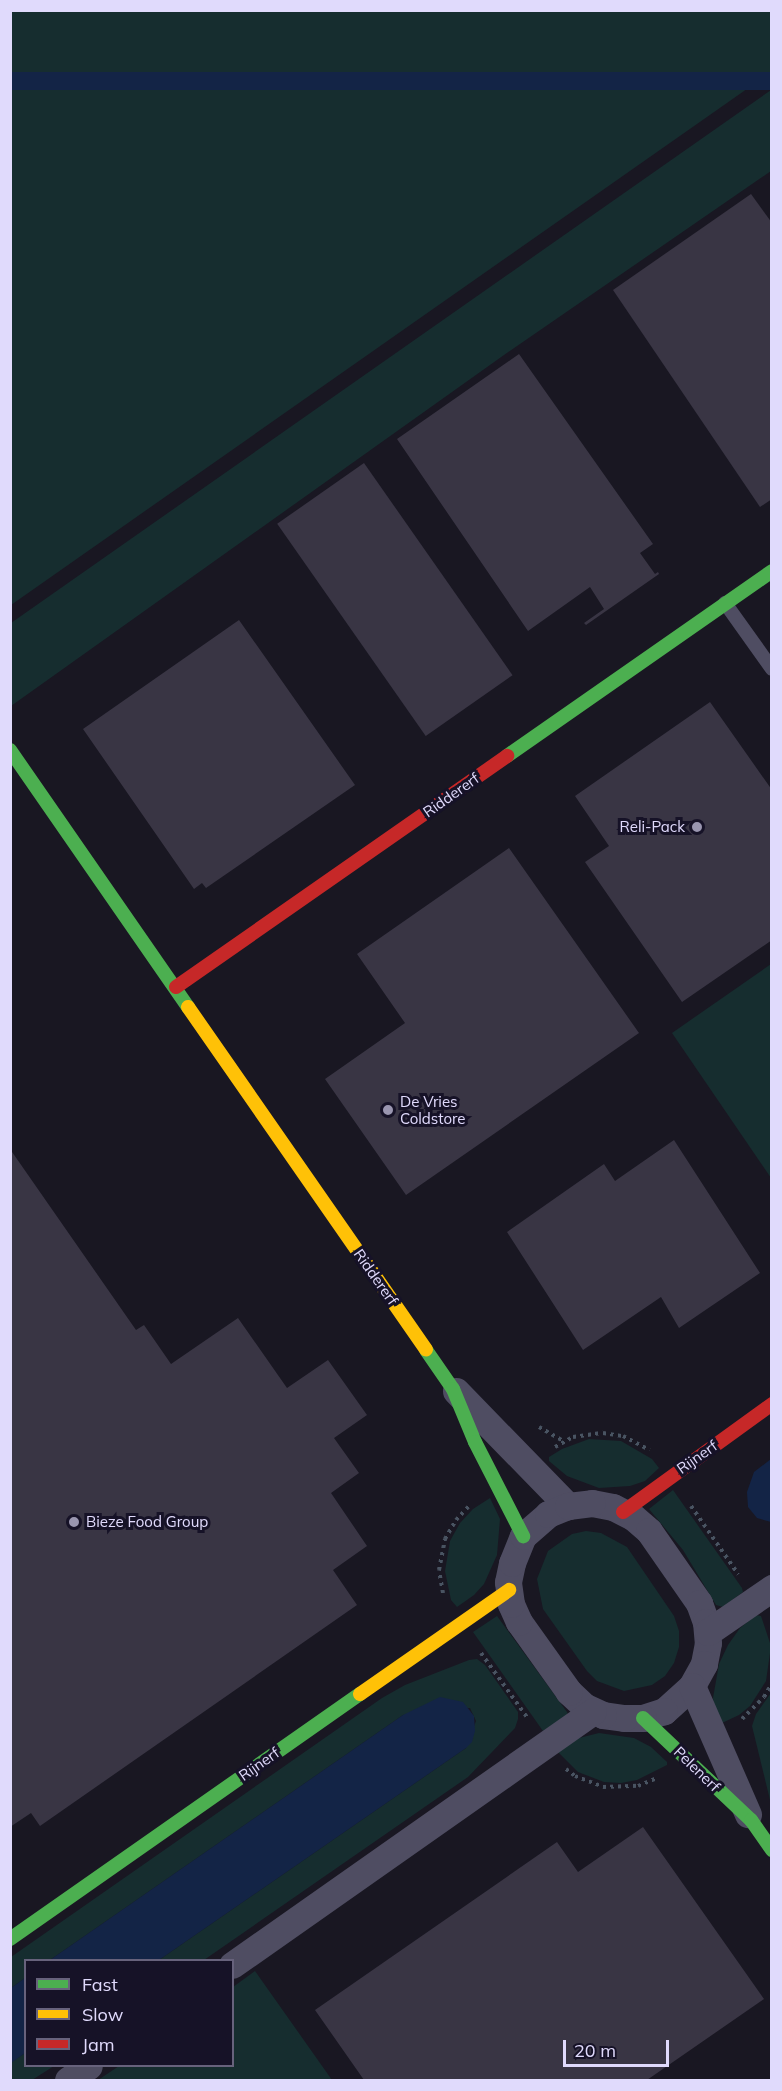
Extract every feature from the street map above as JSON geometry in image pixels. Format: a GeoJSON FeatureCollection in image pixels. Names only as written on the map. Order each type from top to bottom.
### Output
{"type":"FeatureCollection","features":[{"type":"Feature","properties":{"kind":"street","name":"Riddererf"},"geometry":{"type":"LineString","coordinates":[[176,987],[771,571]]}},
{"type":"Feature","properties":{"kind":"street","name":"Riddererf"},"geometry":{"type":"LineString","coordinates":[[10,750],[453,1389],[568,1506]]}},
{"type":"Feature","properties":{"kind":"street","name":"Riddererf"},"geometry":{"type":"LineString","coordinates":[[453,1389],[475,1442],[523,1536]]}},
{"type":"Feature","properties":{"kind":"street","name":"Rijnerf"},"geometry":{"type":"LineString","coordinates":[[623,1512],[771,1404]]}},
{"type":"Feature","properties":{"kind":"street"},"geometry":{"type":"LineString","coordinates":[[592,1503],[613,1507],[623,1512],[649,1531],[699,1603],[708,1632],[704,1664],[692,1686],[664,1711],[643,1718],[624,1719],[593,1711],[569,1692],[519,1622],[509,1590],[512,1563],[523,1536],[548,1514],[568,1506],[592,1503]]}},
{"type":"Feature","properties":{"kind":"street"},"geometry":{"type":"LineString","coordinates":[[708,1632],[771,1588]]}},
{"type":"Feature","properties":{"kind":"street","name":"Rijnerf"},"geometry":{"type":"LineString","coordinates":[[10,1939],[509,1590]]}},
{"type":"Feature","properties":{"kind":"street","name":"Pelenerf"},"geometry":{"type":"LineString","coordinates":[[692,1686],[751,1820],[771,1850]]}},
{"type":"Feature","properties":{"kind":"street"},"geometry":{"type":"LineString","coordinates":[[234,1964],[593,1711]]}},
{"type":"Feature","properties":{"kind":"street","name":"Pelenerf"},"geometry":{"type":"LineString","coordinates":[[643,1718],[751,1820]]}},
{"type":"Feature","properties":{"kind":"street"},"geometry":{"type":"LineString","coordinates":[[68,2080],[88,2067]]}},
{"type":"Feature","properties":{"kind":"lane"},"geometry":{"type":"LineString","coordinates":[[726,603],[771,669]]}},
{"type":"Feature","properties":{"kind":"green space"},"geometry":{"type":"Polygon","coordinates":[[[10,11],[771,11],[771,72],[11,605],[10,11]]]}},
{"type":"Feature","properties":{"kind":"green space"},"geometry":{"type":"Polygon","coordinates":[[[771,90],[771,171],[504,355],[11,706],[11,623],[771,90]]]}},
{"type":"Feature","properties":{"kind":"green space"},"geometry":{"type":"Polygon","coordinates":[[[771,964],[771,1178],[672,1033],[771,964]]]}},
{"type":"Feature","properties":{"kind":"green space"},"geometry":{"type":"Polygon","coordinates":[[[589,1439],[621,1441],[652,1459],[659,1468],[645,1481],[630,1486],[599,1488],[567,1476],[549,1461],[549,1457],[562,1449],[589,1439]]]}},
{"type":"Feature","properties":{"kind":"green space"},"geometry":{"type":"Polygon","coordinates":[[[673,1490],[742,1588],[743,1592],[723,1607],[716,1605],[683,1550],[649,1509],[673,1490]]]}},
{"type":"Feature","properties":{"kind":"green space"},"geometry":{"type":"Polygon","coordinates":[[[490,1498],[500,1519],[497,1555],[484,1584],[474,1595],[457,1607],[451,1600],[445,1571],[450,1541],[460,1523],[473,1509],[490,1498]]]}},
{"type":"Feature","properties":{"kind":"green space"},"geometry":{"type":"Polygon","coordinates":[[[586,1531],[601,1533],[627,1547],[674,1616],[679,1631],[679,1647],[674,1663],[665,1676],[652,1685],[624,1691],[597,1681],[587,1671],[543,1609],[537,1579],[548,1551],[572,1534],[586,1531]]]}},
{"type":"Feature","properties":{"kind":"green space"},"geometry":{"type":"Polygon","coordinates":[[[756,1615],[761,1616],[771,1646],[766,1681],[750,1706],[739,1715],[722,1723],[714,1708],[713,1698],[719,1664],[740,1628],[756,1615]]]}},
{"type":"Feature","properties":{"kind":"green space"},"geometry":{"type":"Polygon","coordinates":[[[497,1616],[567,1712],[568,1715],[543,1731],[473,1632],[497,1616]]]}},
{"type":"Feature","properties":{"kind":"green space"},"geometry":{"type":"Polygon","coordinates":[[[477,1659],[485,1665],[518,1712],[518,1719],[515,1728],[468,1777],[205,1959],[160,1959],[466,1748],[476,1721],[470,1708],[403,1715],[51,1959],[24,1959],[24,1979],[11,1988],[11,1957],[382,1698],[405,1685],[477,1659]]]}},
{"type":"Feature","properties":{"kind":"green space"},"geometry":{"type":"Polygon","coordinates":[[[771,1693],[771,1804],[752,1726],[756,1714],[771,1693]]]}},
{"type":"Feature","properties":{"kind":"green space"},"geometry":{"type":"Polygon","coordinates":[[[599,1733],[634,1738],[651,1747],[667,1762],[667,1765],[637,1780],[621,1783],[604,1782],[578,1772],[558,1752],[571,1740],[599,1733]]]}},
{"type":"Feature","properties":{"kind":"green space"},"geometry":{"type":"Polygon","coordinates":[[[255,1971],[332,2080],[98,2080],[118,2067],[234,2067],[234,1986],[255,1971]]]}},
{"type":"Feature","properties":{"kind":"green space"},"geometry":{"type":"Polygon","coordinates":[[[24,2054],[24,2067],[52,2067],[32,2080],[11,2080],[10,2063],[24,2054]]]}},
{"type":"Feature","properties":{"kind":"water"},"geometry":{"type":"Polygon","coordinates":[[[10,72],[771,72],[771,90],[10,90],[10,72]]]}},
{"type":"Feature","properties":{"kind":"water"},"geometry":{"type":"Polygon","coordinates":[[[771,1459],[771,1522],[757,1518],[748,1507],[747,1492],[754,1472],[771,1459]]]}},
{"type":"Feature","properties":{"kind":"water"},"geometry":{"type":"Polygon","coordinates":[[[440,1697],[463,1702],[474,1716],[475,1731],[472,1742],[160,1959],[51,1959],[403,1715],[440,1697]]]}},
{"type":"Feature","properties":{"kind":"water"},"geometry":{"type":"Polygon","coordinates":[[[24,1979],[24,2054],[11,2063],[11,1988],[24,1979]]]}},
{"type":"Feature","properties":{"kind":"building"},"geometry":{"type":"Polygon","coordinates":[[[751,194],[772,223],[772,499],[760,507],[613,290],[751,194]]]}},
{"type":"Feature","properties":{"kind":"building"},"geometry":{"type":"Polygon","coordinates":[[[519,354],[653,544],[640,553],[655,574],[658,572],[659,574],[586,625],[584,623],[604,609],[590,587],[528,631],[397,439],[519,354]]]}},
{"type":"Feature","properties":{"kind":"building"},"geometry":{"type":"Polygon","coordinates":[[[364,463],[513,675],[426,736],[277,524],[364,463]]]}},
{"type":"Feature","properties":{"kind":"building"},"geometry":{"type":"Polygon","coordinates":[[[239,620],[355,785],[206,888],[202,883],[194,889],[83,729],[239,620]]]}},
{"type":"Feature","properties":{"kind":"building"},"geometry":{"type":"Polygon","coordinates":[[[710,702],[772,790],[772,940],[682,1002],[585,862],[609,846],[575,796],[710,702]]]}},
{"type":"Feature","properties":{"kind":"building"},"geometry":{"type":"Polygon","coordinates":[[[509,848],[639,1033],[406,1195],[325,1079],[405,1023],[357,954],[509,848]]]}},
{"type":"Feature","properties":{"kind":"building"},"geometry":{"type":"Polygon","coordinates":[[[674,1140],[760,1273],[679,1328],[661,1297],[583,1350],[507,1232],[604,1164],[615,1181],[674,1140]]]}},
{"type":"Feature","properties":{"kind":"building"},"geometry":{"type":"Polygon","coordinates":[[[10,1149],[136,1330],[144,1325],[171,1364],[238,1318],[287,1388],[328,1360],[367,1415],[334,1438],[359,1473],[331,1493],[367,1546],[333,1570],[357,1605],[40,1826],[31,1813],[10,1827],[10,1149]]]}},
{"type":"Feature","properties":{"kind":"building"},"geometry":{"type":"Polygon","coordinates":[[[643,1827],[764,1999],[647,2080],[364,2080],[315,2010],[557,1842],[578,1872],[643,1827]]]}},
{"type":"Feature","properties":{"kind":"traffic: fast"},"geometry":{"type":"LineString","coordinates":[[507,756],[772,571]]}},
{"type":"Feature","properties":{"kind":"traffic: fast"},"geometry":{"type":"LineString","coordinates":[[10,750],[188,1007]]}},
{"type":"Feature","properties":{"kind":"traffic: fast"},"geometry":{"type":"LineString","coordinates":[[426,1350],[453,1389],[475,1442],[523,1536]]}},
{"type":"Feature","properties":{"kind":"traffic: fast"},"geometry":{"type":"LineString","coordinates":[[10,1939],[360,1694]]}},
{"type":"Feature","properties":{"kind":"traffic: fast"},"geometry":{"type":"LineString","coordinates":[[643,1718],[751,1820],[772,1850]]}},
{"type":"Feature","properties":{"kind":"traffic: slow"},"geometry":{"type":"LineString","coordinates":[[188,1007],[426,1350]]}},
{"type":"Feature","properties":{"kind":"traffic: slow"},"geometry":{"type":"LineString","coordinates":[[360,1694],[509,1590]]}},
{"type":"Feature","properties":{"kind":"traffic: jam"},"geometry":{"type":"LineString","coordinates":[[176,987],[507,756]]}},
{"type":"Feature","properties":{"kind":"traffic: jam"},"geometry":{"type":"LineString","coordinates":[[623,1512],[772,1404]]}},
{"type":"Feature","properties":{"kind":"place","name":"Reli-Pack"},"geometry":{"type":"Point","coordinates":[697,827]}},
{"type":"Feature","properties":{"kind":"place","name":"De Vries Coldstore"},"geometry":{"type":"Point","coordinates":[388,1110]}},
{"type":"Feature","properties":{"kind":"place","name":"Bieze Food Group"},"geometry":{"type":"Point","coordinates":[74,1522]}}]}
